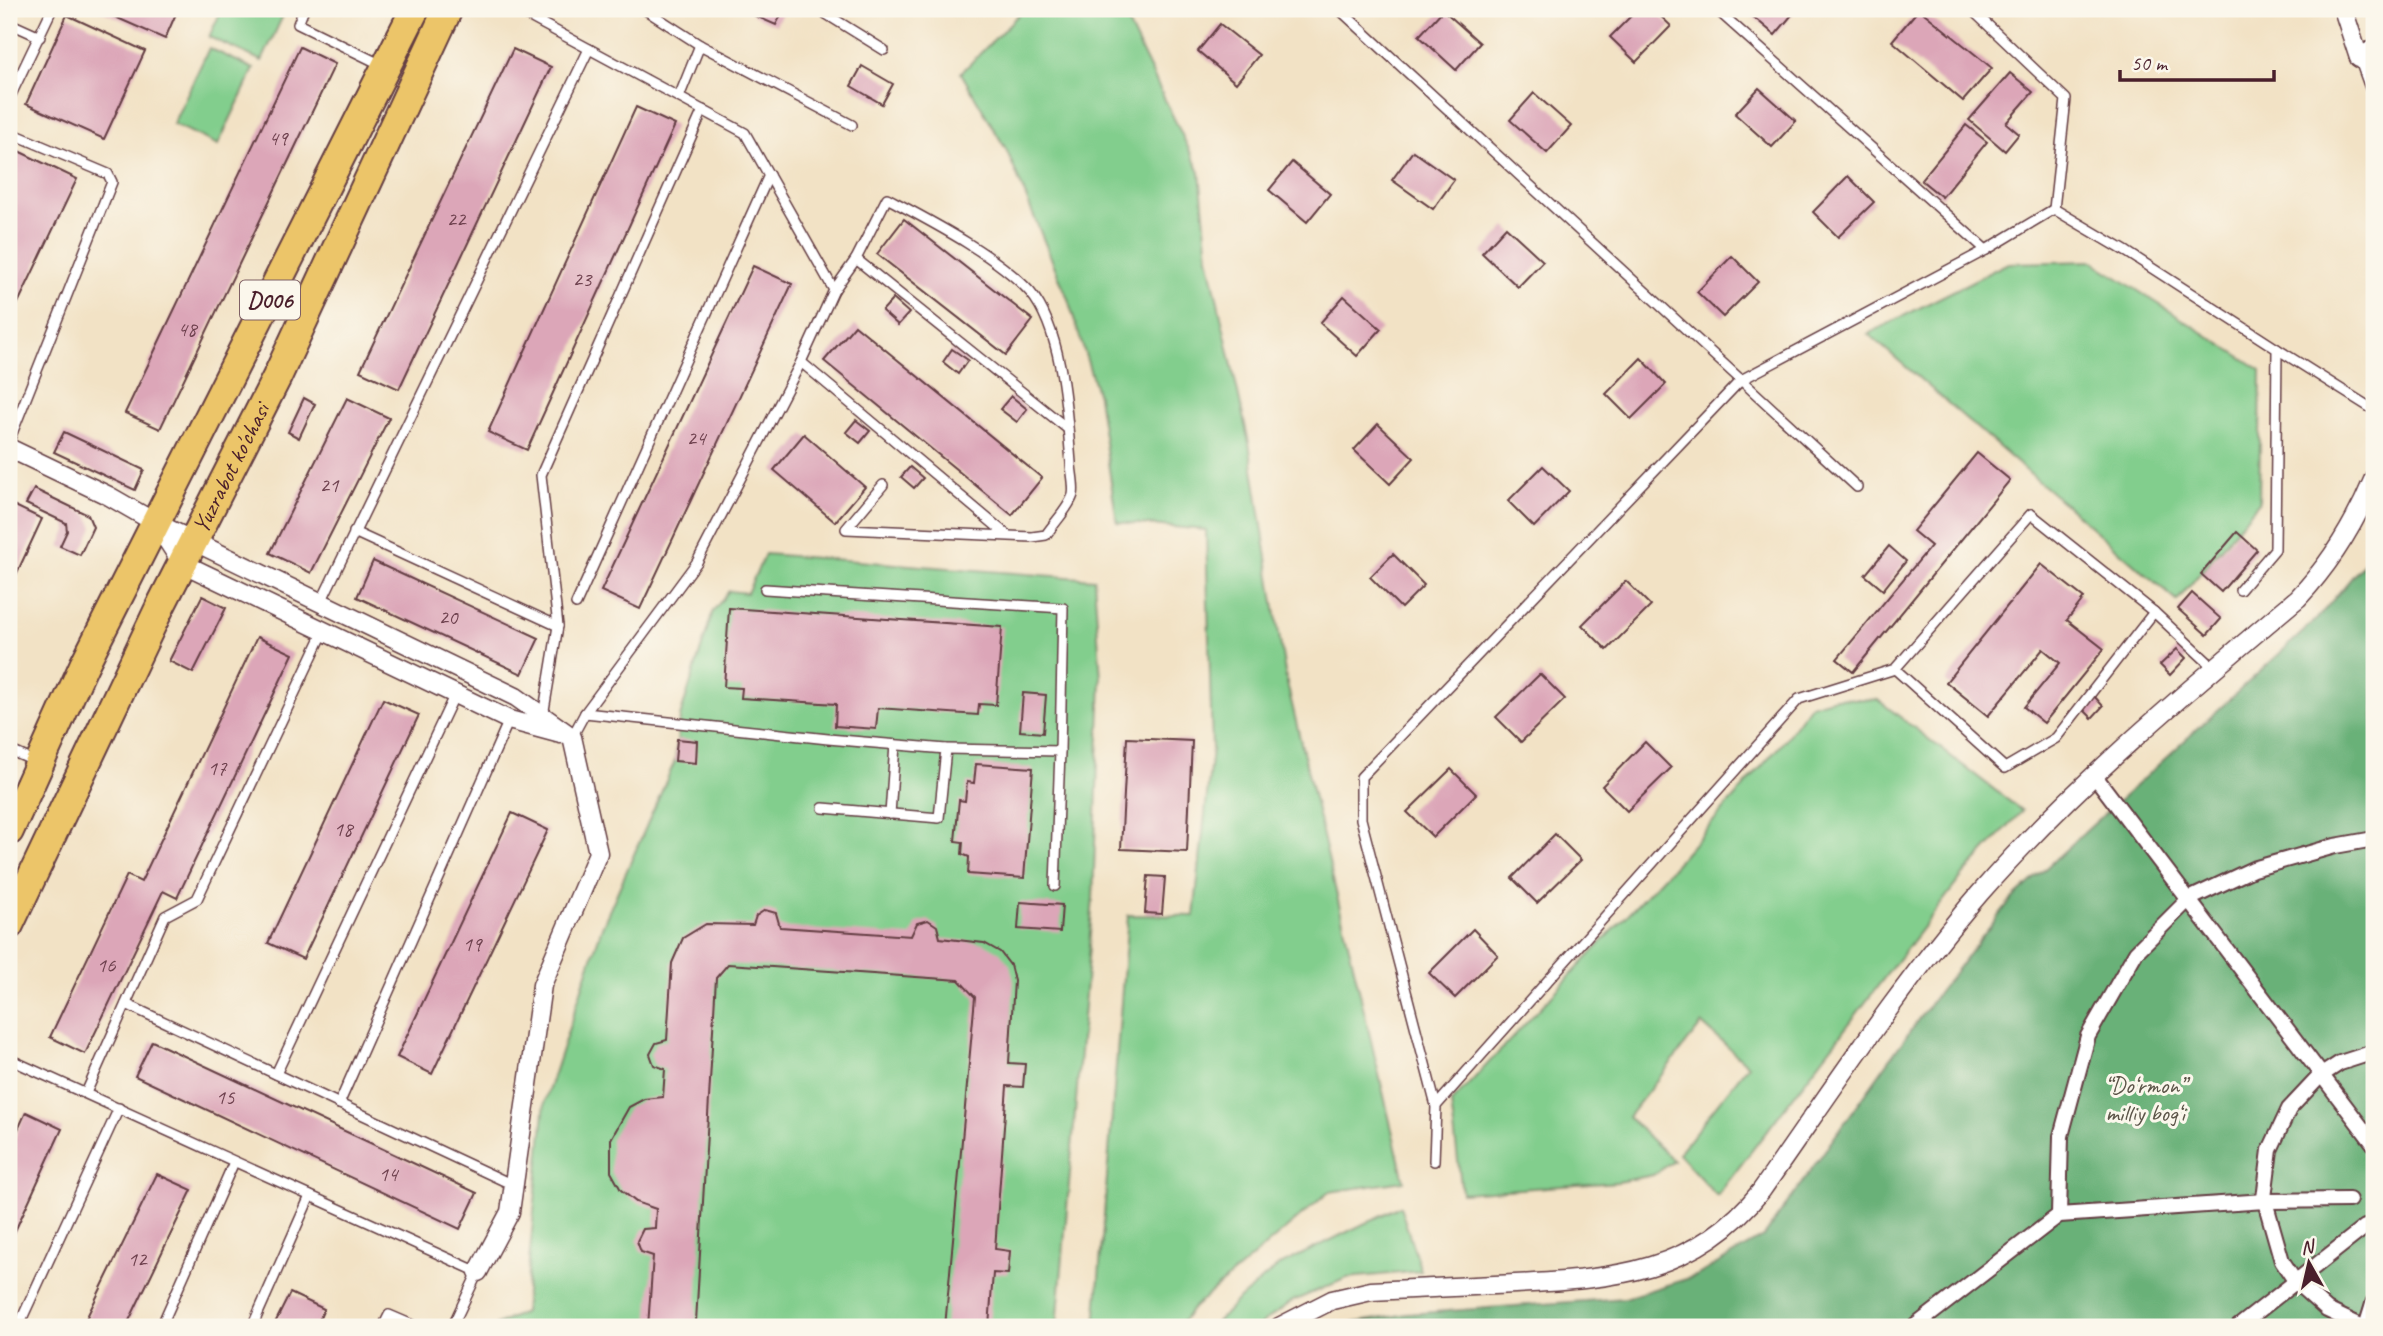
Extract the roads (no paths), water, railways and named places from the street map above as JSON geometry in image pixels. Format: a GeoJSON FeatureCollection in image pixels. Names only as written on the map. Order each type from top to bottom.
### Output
{"type":"FeatureCollection","features":[{"type":"Feature","properties":{"kind":"main road","name":"Yuzrabot ko'chasi"},"geometry":{"type":"LineString","coordinates":[[9,831],[38,764],[156,523],[415,9]]}},
{"type":"Feature","properties":{"kind":"main road","name":"Yuzrabot ko'chasi"},"geometry":{"type":"LineString","coordinates":[[9,925],[188,552],[277,377],[448,9]]}},
{"type":"Feature","properties":{"kind":"street"},"geometry":{"type":"LineString","coordinates":[[2343,9],[2366,54]]}},
{"type":"Feature","properties":{"kind":"street"},"geometry":{"type":"LineString","coordinates":[[9,448],[109,496],[156,523],[188,552],[324,631],[509,720],[542,722]]}},
{"type":"Feature","properties":{"kind":"street"},"geometry":{"type":"LineString","coordinates":[[1279,1327],[1332,1300],[1371,1291],[1616,1276],[1660,1264],[1711,1239],[1740,1215],[1761,1191],[1903,990],[1981,892],[2094,775],[2214,668],[2298,598],[2326,568],[2347,537],[2374,478]]}},
{"type":"Feature","properties":{"kind":"street"},"geometry":{"type":"LineString","coordinates":[[156,523],[188,552],[321,602],[516,697],[542,722],[572,737],[598,853],[540,993],[510,1212],[478,1272]]}},
{"type":"Feature","properties":{"kind":"street"},"geometry":{"type":"LineString","coordinates":[[2094,775],[2374,1144]]}},
{"type":"Feature","properties":{"kind":"street"},"geometry":{"type":"LineString","coordinates":[[2059,1215],[2061,1136],[2088,1036],[2136,952],[2189,899],[2253,869],[2335,846],[2374,839]]}},
{"type":"Feature","properties":{"kind":"street"},"geometry":{"type":"LineString","coordinates":[[2374,1052],[2340,1063],[2320,1076],[2289,1110],[2270,1150],[2265,1201],[2282,1261],[2296,1282],[2327,1310],[2365,1327],[2374,1301]]}},
{"type":"Feature","properties":{"kind":"street"},"geometry":{"type":"LineString","coordinates":[[1914,1327],[2059,1215],[2265,1201],[2349,1200]]}},
{"type":"Feature","properties":{"kind":"street"},"geometry":{"type":"LineString","coordinates":[[2238,1327],[2365,1227]]}},
{"type":"Feature","properties":{"kind":"lane"},"geometry":{"type":"LineString","coordinates":[[9,99],[52,9]]}},
{"type":"Feature","properties":{"kind":"lane"},"geometry":{"type":"LineString","coordinates":[[304,9],[298,24],[387,67]]}},
{"type":"Feature","properties":{"kind":"lane"},"geometry":{"type":"LineString","coordinates":[[515,9],[745,133],[834,290]]}},
{"type":"Feature","properties":{"kind":"lane"},"geometry":{"type":"LineString","coordinates":[[644,9],[700,45],[852,125]]}},
{"type":"Feature","properties":{"kind":"lane"},"geometry":{"type":"LineString","coordinates":[[818,9],[884,50]]}},
{"type":"Feature","properties":{"kind":"lane"},"geometry":{"type":"LineString","coordinates":[[1339,9],[1857,487]]}},
{"type":"Feature","properties":{"kind":"lane"},"geometry":{"type":"LineString","coordinates":[[1716,9],[1986,250]]}},
{"type":"Feature","properties":{"kind":"lane"},"geometry":{"type":"LineString","coordinates":[[1971,9],[2066,99],[2054,209]]}},
{"type":"Feature","properties":{"kind":"lane"},"geometry":{"type":"LineString","coordinates":[[9,23],[40,37]]}},
{"type":"Feature","properties":{"kind":"lane"},"geometry":{"type":"LineString","coordinates":[[679,97],[700,45]]}},
{"type":"Feature","properties":{"kind":"lane"},"geometry":{"type":"LineString","coordinates":[[321,602],[589,49]]}},
{"type":"Feature","properties":{"kind":"lane"},"geometry":{"type":"LineString","coordinates":[[2366,54],[2374,99]]}},
{"type":"Feature","properties":{"kind":"lane"},"geometry":{"type":"LineString","coordinates":[[542,722],[558,626],[541,475],[703,110]]}},
{"type":"Feature","properties":{"kind":"lane"},"geometry":{"type":"LineString","coordinates":[[9,132],[108,174],[112,182],[9,441]]}},
{"type":"Feature","properties":{"kind":"lane"},"geometry":{"type":"LineString","coordinates":[[576,604],[769,175]]}},
{"type":"Feature","properties":{"kind":"lane"},"geometry":{"type":"LineString","coordinates":[[572,737],[586,713],[697,562],[801,362],[834,290],[856,259],[887,198],[934,223],[1015,277],[1032,294],[1044,314],[1058,356],[1073,494],[1046,535],[846,529],[883,485]]}},
{"type":"Feature","properties":{"kind":"lane"},"geometry":{"type":"LineString","coordinates":[[1434,1161],[1436,1106],[1361,819],[1361,777],[1741,380],[1986,250],[2054,209]]}},
{"type":"Feature","properties":{"kind":"lane"},"geometry":{"type":"LineString","coordinates":[[2054,209],[2127,252],[2374,410]]}},
{"type":"Feature","properties":{"kind":"lane"},"geometry":{"type":"LineString","coordinates":[[856,259],[1068,429]]}},
{"type":"Feature","properties":{"kind":"lane"},"geometry":{"type":"LineString","coordinates":[[2239,590],[2275,549],[2277,349]]}},
{"type":"Feature","properties":{"kind":"lane"},"geometry":{"type":"LineString","coordinates":[[801,362],[1007,535]]}},
{"type":"Feature","properties":{"kind":"lane"},"geometry":{"type":"LineString","coordinates":[[1436,1106],[1799,699],[1895,669],[2031,514],[2154,612],[2214,668]]}},
{"type":"Feature","properties":{"kind":"lane"},"geometry":{"type":"LineString","coordinates":[[354,532],[558,626]]}},
{"type":"Feature","properties":{"kind":"lane"},"geometry":{"type":"LineString","coordinates":[[765,589],[1063,608],[1055,886]]}},
{"type":"Feature","properties":{"kind":"lane"},"geometry":{"type":"LineString","coordinates":[[1895,669],[2006,768],[2056,738],[2154,612]]}},
{"type":"Feature","properties":{"kind":"lane"},"geometry":{"type":"LineString","coordinates":[[86,1093],[165,916],[197,899],[324,631]]}},
{"type":"Feature","properties":{"kind":"lane"},"geometry":{"type":"LineString","coordinates":[[276,1074],[455,694]]}},
{"type":"Feature","properties":{"kind":"lane"},"geometry":{"type":"LineString","coordinates":[[586,713],[895,745],[946,749],[1060,751]]}},
{"type":"Feature","properties":{"kind":"lane"},"geometry":{"type":"LineString","coordinates":[[338,1104],[509,720]]}},
{"type":"Feature","properties":{"kind":"lane"},"geometry":{"type":"LineString","coordinates":[[890,814],[895,745]]}},
{"type":"Feature","properties":{"kind":"lane"},"geometry":{"type":"LineString","coordinates":[[823,808],[939,818],[946,749]]}},
{"type":"Feature","properties":{"kind":"lane"},"geometry":{"type":"LineString","coordinates":[[9,750],[38,764]]}},
{"type":"Feature","properties":{"kind":"lane"},"geometry":{"type":"LineString","coordinates":[[126,1004],[513,1185]]}},
{"type":"Feature","properties":{"kind":"lane"},"geometry":{"type":"LineString","coordinates":[[9,1059],[478,1272],[452,1327]]}},
{"type":"Feature","properties":{"kind":"lane"},"geometry":{"type":"LineString","coordinates":[[18,1327],[119,1108]]}},
{"type":"Feature","properties":{"kind":"lane"},"geometry":{"type":"LineString","coordinates":[[161,1327],[234,1162]]}},
{"type":"Feature","properties":{"kind":"lane"},"geometry":{"type":"LineString","coordinates":[[252,1327],[310,1196]]}},
{"type":"Feature","properties":{"kind":"lane"},"geometry":{"type":"LineString","coordinates":[[383,1327],[389,1315],[417,1327]]}},
{"type":"Feature","properties":{"kind":"park label","name":"“Do‘rmon” milliy bog‘i"},"geometry":{"type":"Point","coordinates":[2145,1099]}}]}
